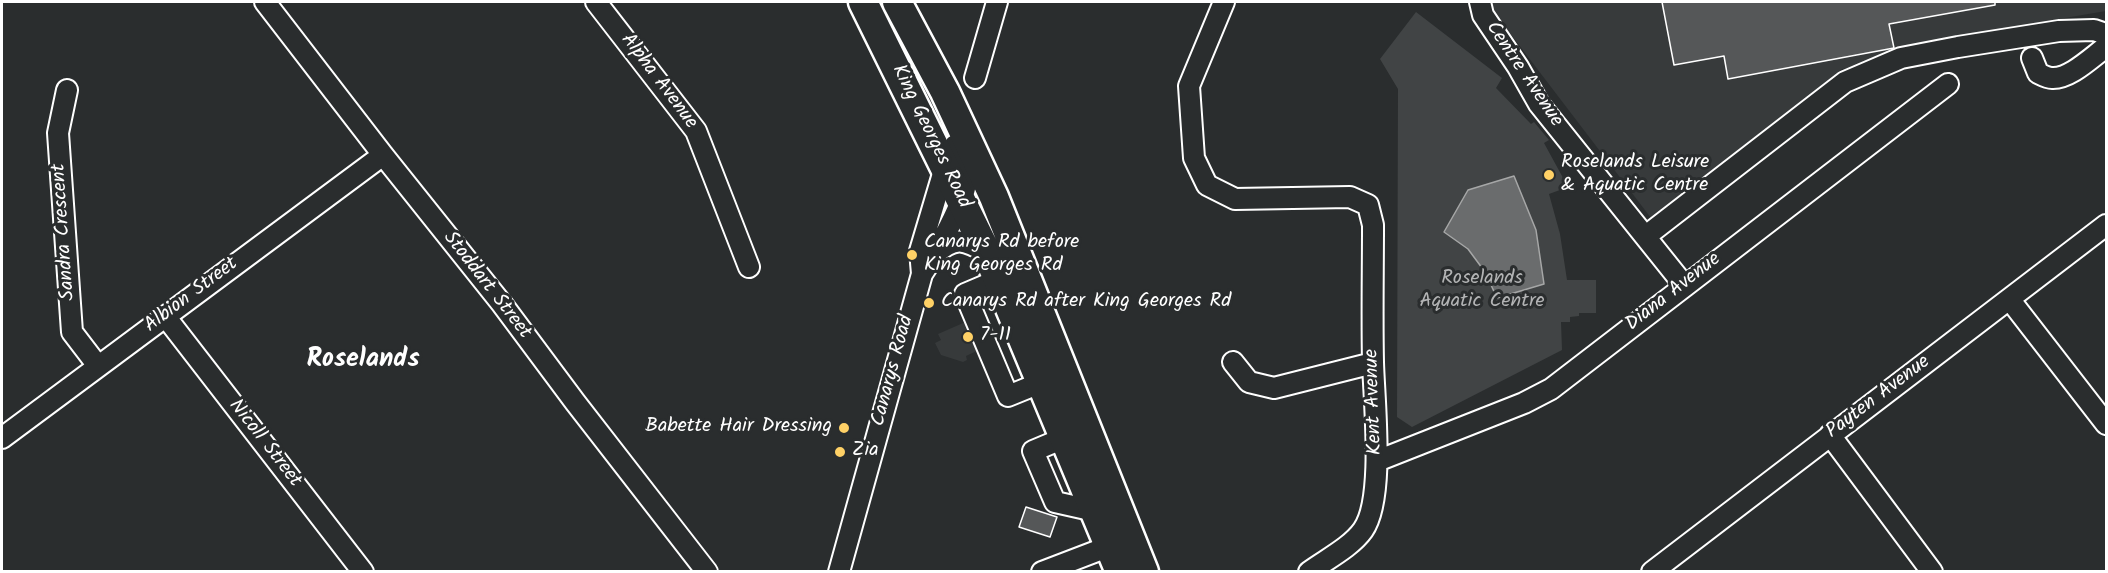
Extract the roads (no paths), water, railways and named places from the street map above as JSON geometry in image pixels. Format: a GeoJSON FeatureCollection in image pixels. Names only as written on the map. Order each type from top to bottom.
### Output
{"type":"FeatureCollection","features":[{"type":"Feature","properties":{"kind":"highway","name":"King Georges Road"},"geometry":{"type":"LineString","coordinates":[[863,2],[987,253],[1115,559]]}},
{"type":"Feature","properties":{"kind":"highway","name":"King Georges Road"},"geometry":{"type":"LineString","coordinates":[[903,6],[994,197],[1144,572]]}},
{"type":"Feature","properties":{"kind":"street","name":"Stoddart Street"},"geometry":{"type":"LineString","coordinates":[[265,2],[502,304],[707,572]]}},
{"type":"Feature","properties":{"kind":"street","name":"Alpha Avenue"},"geometry":{"type":"LineString","coordinates":[[596,2],[696,131],[749,267]]}},
{"type":"Feature","properties":{"kind":"street"},"geometry":{"type":"LineString","coordinates":[[975,78],[997,2]]}},
{"type":"Feature","properties":{"kind":"street","name":"Kent Avenue"},"geometry":{"type":"LineString","coordinates":[[1224,2],[1189,86],[1194,158],[1207,185],[1235,198],[1350,197],[1368,205],[1373,225],[1373,363],[1377,461],[1371,510],[1364,529],[1309,572]]}},
{"type":"Feature","properties":{"kind":"street","name":"Centre Avenue"},"geometry":{"type":"LineString","coordinates":[[1480,2],[1483,15],[1539,104],[1684,285]]}},
{"type":"Feature","properties":{"kind":"street"},"geometry":{"type":"LineString","coordinates":[[1646,236],[1845,82],[1901,58],[2021,31],[2094,30],[2106,34]]}},
{"type":"Feature","properties":{"kind":"street"},"geometry":{"type":"LineString","coordinates":[[2032,58],[2038,73],[2051,78],[2058,77],[2080,68],[2106,47]]}},
{"type":"Feature","properties":{"kind":"street","name":"Diana Avenue"},"geometry":{"type":"LineString","coordinates":[[1377,461],[1524,404],[1551,388],[1947,84]]}},
{"type":"Feature","properties":{"kind":"street","name":"Sandra Crescent"},"geometry":{"type":"LineString","coordinates":[[67,90],[58,133],[72,332],[98,366]]}},
{"type":"Feature","properties":{"kind":"street","name":"Canarys Road"},"geometry":{"type":"LineString","coordinates":[[839,572],[922,274],[934,255],[960,199],[967,176],[945,124],[943,112],[945,92]]}},
{"type":"Feature","properties":{"kind":"street","name":"Albion Street"},"geometry":{"type":"LineString","coordinates":[[2,438],[383,155]]}},
{"type":"Feature","properties":{"kind":"street","name":"Canarys Road"},"geometry":{"type":"LineString","coordinates":[[922,274],[920,251],[945,167]]}},
{"type":"Feature","properties":{"kind":"street","name":"Payten Avenue"},"geometry":{"type":"LineString","coordinates":[[1652,572],[2106,225]]}},
{"type":"Feature","properties":{"kind":"street","name":"Canarys Road"},"geometry":{"type":"LineString","coordinates":[[934,255],[946,244],[961,241],[967,241],[987,253]]}},
{"type":"Feature","properties":{"kind":"street"},"geometry":{"type":"LineString","coordinates":[[2010,300],[2106,424]]}},
{"type":"Feature","properties":{"kind":"street","name":"Nicoll Street"},"geometry":{"type":"LineString","coordinates":[[165,316],[363,572]]}},
{"type":"Feature","properties":{"kind":"street"},"geometry":{"type":"LineString","coordinates":[[1233,362],[1249,382],[1274,388],[1373,363]]}},
{"type":"Feature","properties":{"kind":"street"},"geometry":{"type":"LineString","coordinates":[[1830,435],[1932,572]]}},
{"type":"Feature","properties":{"kind":"street"},"geometry":{"type":"LineString","coordinates":[[1042,572],[1115,559]]}},
{"type":"Feature","properties":{"kind":"place","name":"Roselands Leisure & Aquatic Centre"},"geometry":{"type":"Point","coordinates":[1549,175]}},
{"type":"Feature","properties":{"kind":"place","name":"Canarys Rd before King Georges Rd"},"geometry":{"type":"Point","coordinates":[912,255]}},
{"type":"Feature","properties":{"kind":"place","name":"Canarys Rd after King Georges Rd"},"geometry":{"type":"Point","coordinates":[929,303]}},
{"type":"Feature","properties":{"kind":"place","name":"7-11"},"geometry":{"type":"Point","coordinates":[968,337]}},
{"type":"Feature","properties":{"kind":"place","name":"Babette Hair Dressing"},"geometry":{"type":"Point","coordinates":[844,428]}},
{"type":"Feature","properties":{"kind":"place","name":"Zia"},"geometry":{"type":"Point","coordinates":[840,452]}},
{"type":"Feature","properties":{"kind":"district","name":"Roselands"},"geometry":{"type":"Point","coordinates":[363,362]}},
{"type":"Feature","properties":{"kind":"park label","name":"Roselands Aquatic Centre"},"geometry":{"type":"Point","coordinates":[1482,292]}}]}
